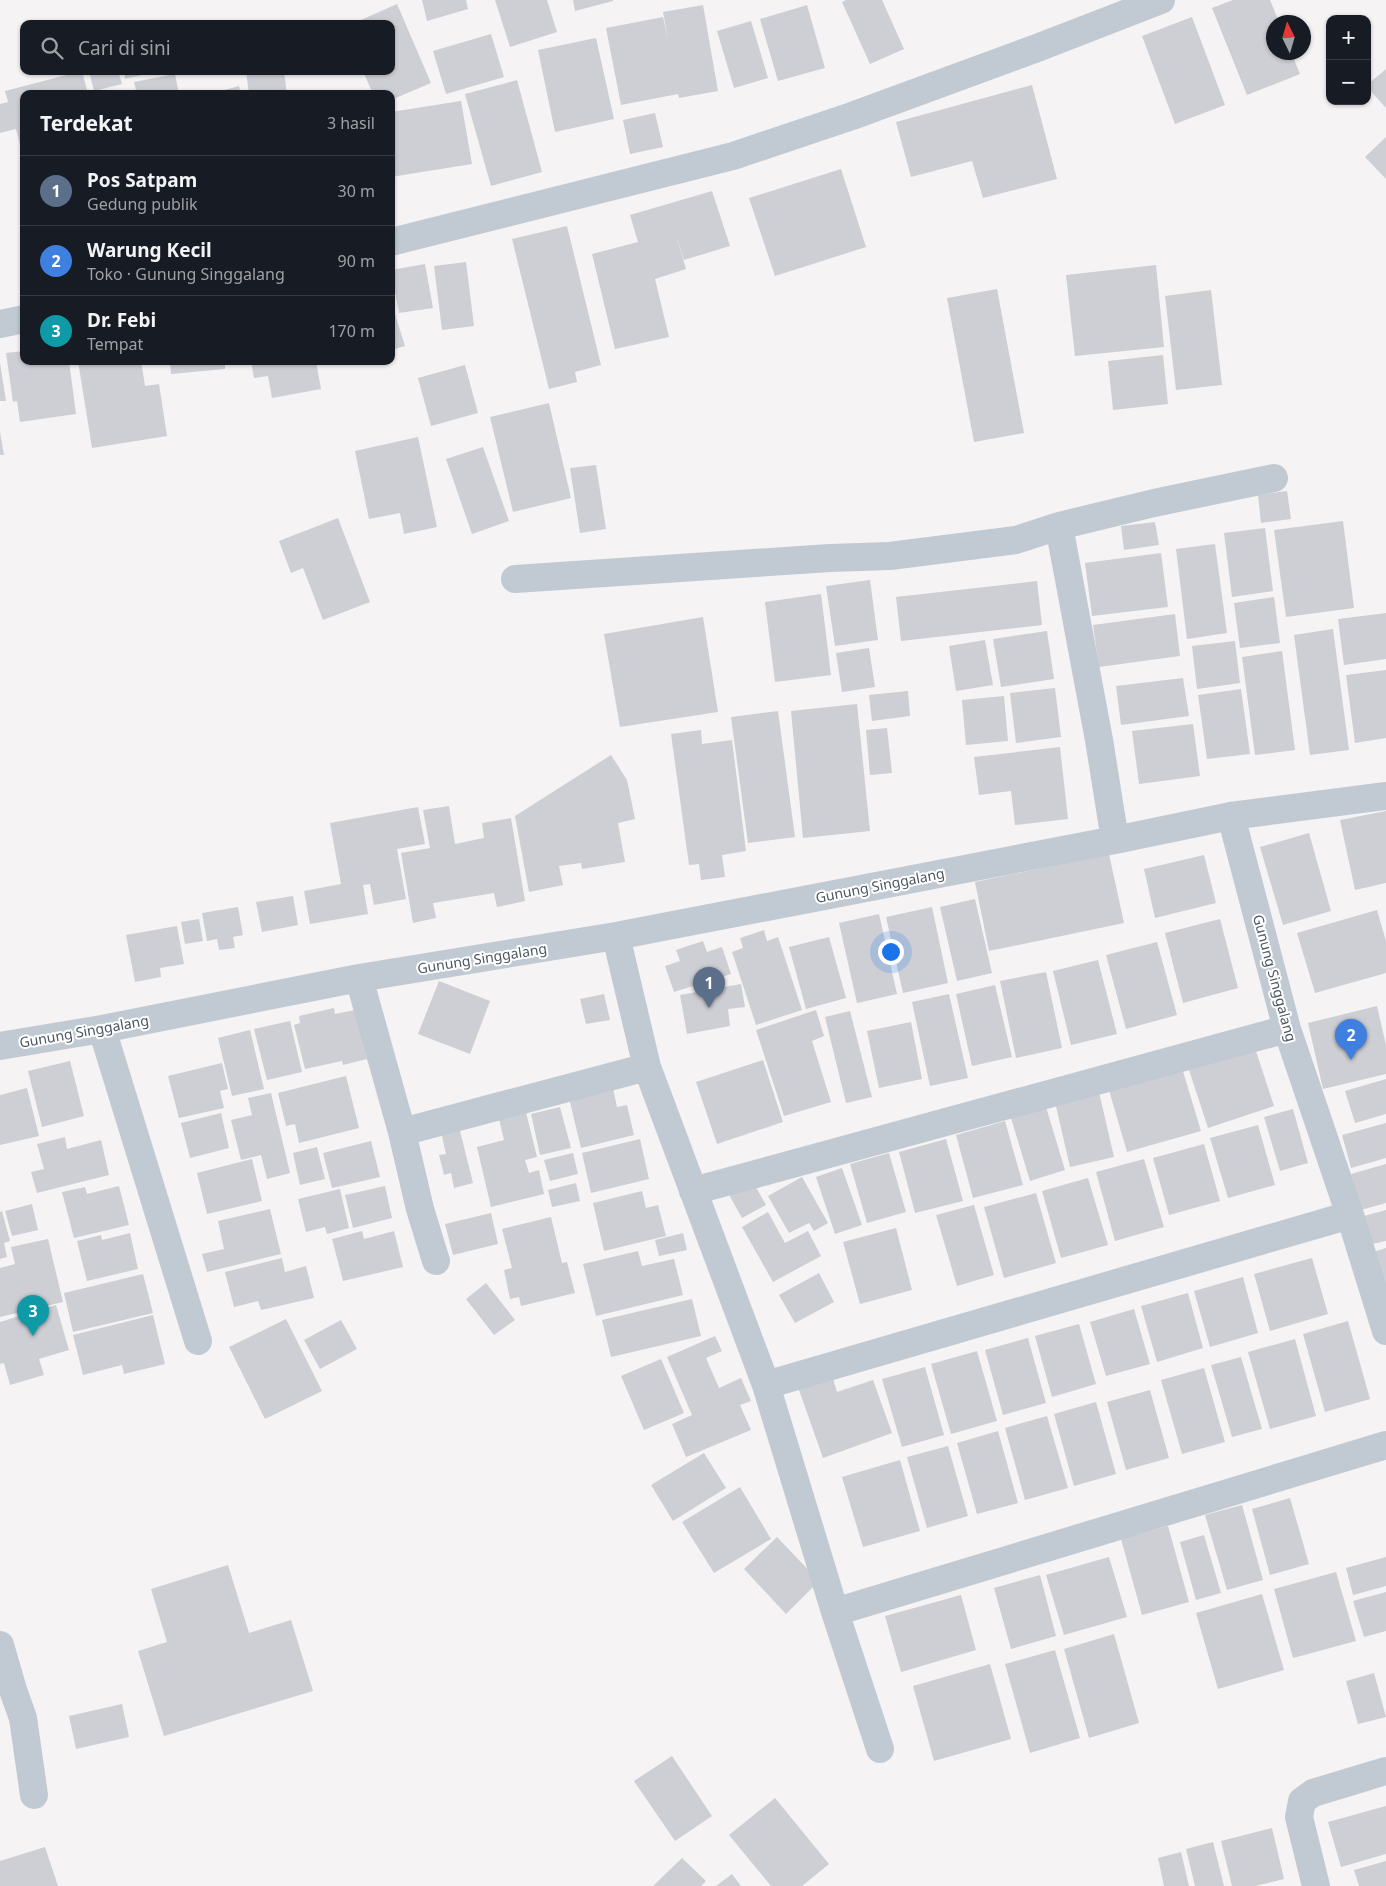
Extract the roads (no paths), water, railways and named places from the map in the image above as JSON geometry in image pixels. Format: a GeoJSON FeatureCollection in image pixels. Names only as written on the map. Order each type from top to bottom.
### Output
{"type":"FeatureCollection","features":[{"type":"Feature","properties":{"kind":"street"},"geometry":{"type":"LineString","coordinates":[[395,241],[734,156],[880,106],[1161,0]]}},
{"type":"Feature","properties":{"kind":"street"},"geometry":{"type":"LineString","coordinates":[[0,324],[20,320]]}},
{"type":"Feature","properties":{"kind":"street"},"geometry":{"type":"LineString","coordinates":[[515,579],[821,558],[890,556],[1016,540],[1059,526],[1154,502],[1274,478]]}},
{"type":"Feature","properties":{"kind":"street"},"geometry":{"type":"LineString","coordinates":[[1059,526],[1099,740],[1115,840]]}},
{"type":"Feature","properties":{"kind":"street"},"geometry":{"type":"LineString","coordinates":[[1231,816],[1386,796]]}},
{"type":"Feature","properties":{"kind":"street","name":"Gunung Singgalang"},"geometry":{"type":"LineString","coordinates":[[0,1046],[102,1029],[359,978],[616,936],[1231,816],[1288,1028],[1386,1331]]}},
{"type":"Feature","properties":{"kind":"street"},"geometry":{"type":"LineString","coordinates":[[616,936],[647,1067],[766,1385],[835,1612],[880,1749]]}},
{"type":"Feature","properties":{"kind":"street"},"geometry":{"type":"LineString","coordinates":[[359,978],[402,1132],[420,1209],[436,1261]]}},
{"type":"Feature","properties":{"kind":"street"},"geometry":{"type":"LineString","coordinates":[[692,1191],[1288,1028]]}},
{"type":"Feature","properties":{"kind":"street"},"geometry":{"type":"LineString","coordinates":[[102,1029],[198,1341]]}},
{"type":"Feature","properties":{"kind":"street"},"geometry":{"type":"LineString","coordinates":[[402,1132],[647,1067]]}},
{"type":"Feature","properties":{"kind":"street"},"geometry":{"type":"LineString","coordinates":[[766,1385],[1350,1215]]}},
{"type":"Feature","properties":{"kind":"street"},"geometry":{"type":"LineString","coordinates":[[835,1612],[1386,1446]]}},
{"type":"Feature","properties":{"kind":"street"},"geometry":{"type":"LineString","coordinates":[[0,1645],[23,1718],[34,1795]]}},
{"type":"Feature","properties":{"kind":"street"},"geometry":{"type":"LineString","coordinates":[[1316,1886],[1300,1817],[1302,1801],[1313,1793],[1386,1770]]}},
{"type":"Feature","properties":{"kind":"place","name":"Pos Satpam"},"geometry":{"type":"Point","coordinates":[709,1008]}},
{"type":"Feature","properties":{"kind":"place","name":"Warung Kecil"},"geometry":{"type":"Point","coordinates":[1351,1060]}},
{"type":"Feature","properties":{"kind":"place","name":"Dr. Febi"},"geometry":{"type":"Point","coordinates":[33,1336]}}]}
